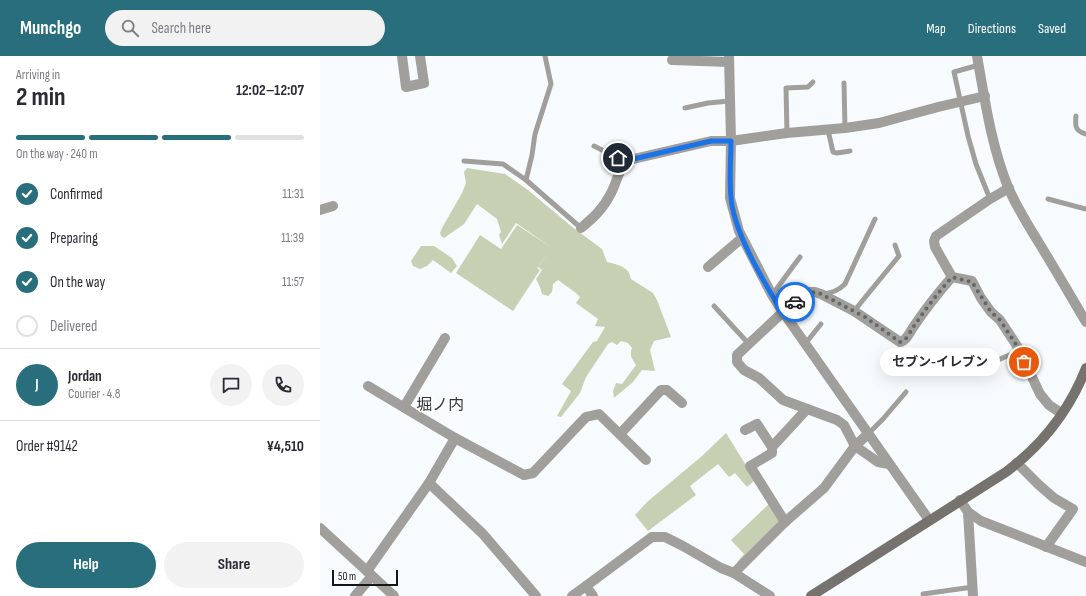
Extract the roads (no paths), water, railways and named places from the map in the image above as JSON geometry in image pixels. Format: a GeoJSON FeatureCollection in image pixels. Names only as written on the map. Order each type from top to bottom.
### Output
{"type":"FeatureCollection","features":[{"type":"Feature","properties":{"kind":"street"},"geometry":{"type":"LineString","coordinates":[[402,56],[406,87],[424,83],[420,56]]}},
{"type":"Feature","properties":{"kind":"street"},"geometry":{"type":"LineString","coordinates":[[672,60],[729,59],[731,141],[730,198],[742,238],[782,312],[929,520]]}},
{"type":"Feature","properties":{"kind":"street"},"geometry":{"type":"LineString","coordinates":[[978,60],[989,123],[997,156],[1009,188],[1021,212],[1086,322]]}},
{"type":"Feature","properties":{"kind":"street"},"geometry":{"type":"LineString","coordinates":[[581,228],[598,215],[610,196],[625,163],[629,160],[711,141],[731,141],[879,123],[985,96]]}},
{"type":"Feature","properties":{"kind":"street"},"geometry":{"type":"LineString","coordinates":[[1009,188],[990,199],[936,236],[934,241],[935,247],[952,277],[972,282],[991,312],[1000,320],[1019,350],[1040,394],[1049,405],[1061,413]]}},
{"type":"Feature","properties":{"kind":"street"},"geometry":{"type":"LineString","coordinates":[[320,210],[333,206]]}},
{"type":"Feature","properties":{"kind":"street"},"geometry":{"type":"LineString","coordinates":[[708,267],[742,238]]}},
{"type":"Feature","properties":{"kind":"street"},"geometry":{"type":"LineString","coordinates":[[889,464],[878,462],[855,446],[844,425],[837,420],[783,400],[759,378],[744,370],[737,362],[737,355],[782,312],[804,294],[815,292],[854,310],[900,342],[903,342],[926,309],[952,277]]}},
{"type":"Feature","properties":{"kind":"street"},"geometry":{"type":"LineString","coordinates":[[404,407],[445,338]]}},
{"type":"Feature","properties":{"kind":"street"},"geometry":{"type":"LineString","coordinates":[[811,596],[1017,463],[1046,435],[1061,413],[1086,368]]}},
{"type":"Feature","properties":{"kind":"street"},"geometry":{"type":"LineString","coordinates":[[368,386],[455,438],[524,475],[534,473],[586,417],[599,414],[646,460]]}},
{"type":"Feature","properties":{"kind":"street"},"geometry":{"type":"LineString","coordinates":[[620,434],[661,390],[667,390],[682,403]]}},
{"type":"Feature","properties":{"kind":"street"},"geometry":{"type":"LineString","coordinates":[[772,447],[807,409]]}},
{"type":"Feature","properties":{"kind":"street"},"geometry":{"type":"LineString","coordinates":[[745,430],[758,424],[772,447],[772,453],[750,466],[785,522]]}},
{"type":"Feature","properties":{"kind":"street"},"geometry":{"type":"LineString","coordinates":[[734,573],[785,522],[824,488],[855,446],[868,434]]}},
{"type":"Feature","properties":{"kind":"street"},"geometry":{"type":"LineString","coordinates":[[355,596],[429,483],[455,438]]}},
{"type":"Feature","properties":{"kind":"street"},"geometry":{"type":"LineString","coordinates":[[1017,463],[1039,486],[1054,498],[1073,509],[1046,547]]}},
{"type":"Feature","properties":{"kind":"street"},"geometry":{"type":"LineString","coordinates":[[429,483],[483,534],[536,596]]}},
{"type":"Feature","properties":{"kind":"street"},"geometry":{"type":"LineString","coordinates":[[960,500],[968,512],[981,521],[1086,562]]}},
{"type":"Feature","properties":{"kind":"street"},"geometry":{"type":"LineString","coordinates":[[968,512],[973,592]]}},
{"type":"Feature","properties":{"kind":"street"},"geometry":{"type":"LineString","coordinates":[[320,528],[394,596]]}},
{"type":"Feature","properties":{"kind":"street"},"geometry":{"type":"LineString","coordinates":[[572,596],[652,537],[665,537],[721,568],[734,573],[770,596]]}},
{"type":"Feature","properties":{"kind":"street"},"geometry":{"type":"LineString","coordinates":[[586,586],[593,596]]}},
{"type":"Feature","properties":{"kind":"lane"},"geometry":{"type":"LineString","coordinates":[[526,180],[536,134],[551,84],[545,56]]}},
{"type":"Feature","properties":{"kind":"lane"},"geometry":{"type":"LineString","coordinates":[[978,60],[954,72],[976,164],[990,199]]}},
{"type":"Feature","properties":{"kind":"lane"},"geometry":{"type":"LineString","coordinates":[[787,133],[786,88],[808,87],[813,82]]}},
{"type":"Feature","properties":{"kind":"lane"},"geometry":{"type":"LineString","coordinates":[[844,83],[845,128]]}},
{"type":"Feature","properties":{"kind":"lane"},"geometry":{"type":"LineString","coordinates":[[685,108],[708,103],[729,101]]}},
{"type":"Feature","properties":{"kind":"lane"},"geometry":{"type":"LineString","coordinates":[[1076,116],[1075,123],[1077,130],[1086,134]]}},
{"type":"Feature","properties":{"kind":"lane"},"geometry":{"type":"LineString","coordinates":[[828,130],[833,152],[838,153],[850,150]]}},
{"type":"Feature","properties":{"kind":"lane"},"geometry":{"type":"LineString","coordinates":[[594,146],[625,163]]}},
{"type":"Feature","properties":{"kind":"lane"},"geometry":{"type":"LineString","coordinates":[[464,161],[503,164],[526,180],[581,228]]}},
{"type":"Feature","properties":{"kind":"lane"},"geometry":{"type":"LineString","coordinates":[[1048,200],[1086,209]]}},
{"type":"Feature","properties":{"kind":"lane"},"geometry":{"type":"LineString","coordinates":[[821,294],[834,292],[845,284],[875,220]]}},
{"type":"Feature","properties":{"kind":"lane"},"geometry":{"type":"LineString","coordinates":[[854,310],[899,256],[895,244]]}},
{"type":"Feature","properties":{"kind":"lane"},"geometry":{"type":"LineString","coordinates":[[772,295],[800,257]]}},
{"type":"Feature","properties":{"kind":"lane"},"geometry":{"type":"LineString","coordinates":[[714,306],[748,343]]}},
{"type":"Feature","properties":{"kind":"lane"},"geometry":{"type":"LineString","coordinates":[[805,344],[821,324]]}},
{"type":"Feature","properties":{"kind":"lane"},"geometry":{"type":"LineString","coordinates":[[993,362],[1019,350]]}},
{"type":"Feature","properties":{"kind":"lane"},"geometry":{"type":"LineString","coordinates":[[868,434],[906,392]]}},
{"type":"Feature","properties":{"kind":"lane"},"geometry":{"type":"LineString","coordinates":[[923,594],[973,592]]}},
{"type":"Feature","properties":{"kind":"place","name":"セブン-イレブン"},"geometry":{"type":"Point","coordinates":[1024,362]}},
{"type":"Feature","properties":{"kind":"district","name":"堀ノ内"},"geometry":{"type":"Point","coordinates":[440,405]}}]}
